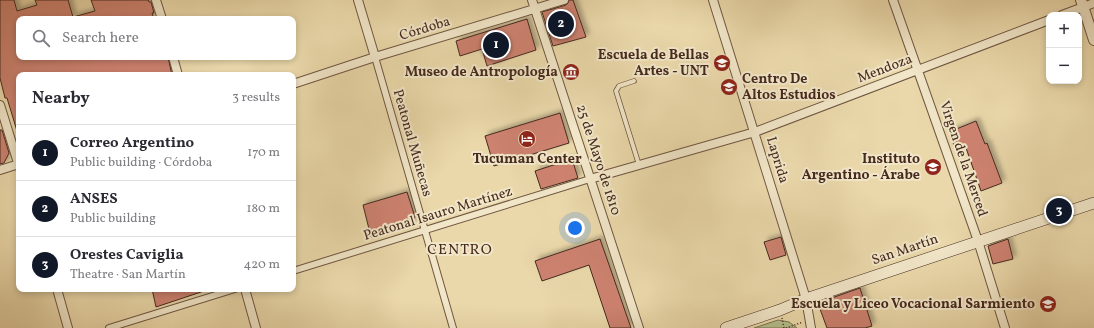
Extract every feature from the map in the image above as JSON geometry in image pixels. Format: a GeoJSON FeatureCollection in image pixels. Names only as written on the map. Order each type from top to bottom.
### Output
{"type":"FeatureCollection","features":[{"type":"Feature","properties":{"kind":"main road","name":"San Martín"},"geometry":{"type":"LineString","coordinates":[[726,328],[780,310],[806,299],[1094,203]]}},
{"type":"Feature","properties":{"kind":"street"},"geometry":{"type":"LineString","coordinates":[[156,0],[161,16]]}},
{"type":"Feature","properties":{"kind":"street"},"geometry":{"type":"LineString","coordinates":[[358,0],[375,57]]}},
{"type":"Feature","properties":{"kind":"street","name":"25 de Mayo de 1810"},"geometry":{"type":"LineString","coordinates":[[532,0],[639,328]]}},
{"type":"Feature","properties":{"kind":"street","name":"Córdoba"},"geometry":{"type":"LineString","coordinates":[[296,83],[375,57],[535,10],[564,0]]}},
{"type":"Feature","properties":{"kind":"street","name":"Laprida"},"geometry":{"type":"LineString","coordinates":[[713,0],[806,299],[811,328]]}},
{"type":"Feature","properties":{"kind":"street","name":"Virgen de la Merced"},"geometry":{"type":"LineString","coordinates":[[892,0],[978,241],[1005,328]]}},
{"type":"Feature","properties":{"kind":"street"},"geometry":{"type":"LineString","coordinates":[[1067,12],[1082,4],[1094,3]]}},
{"type":"Feature","properties":{"kind":"street"},"geometry":{"type":"LineString","coordinates":[[1082,4],[1094,40]]}},
{"type":"Feature","properties":{"kind":"street","name":"Mendoza"},"geometry":{"type":"LineString","coordinates":[[590,180],[755,132],[1046,21]]}},
{"type":"Feature","properties":{"kind":"street","name":"Peatonal Muñecas"},"geometry":{"type":"LineString","coordinates":[[375,57],[453,328]]}},
{"type":"Feature","properties":{"kind":"street"},"geometry":{"type":"LineString","coordinates":[[174,60],[177,72]]}},
{"type":"Feature","properties":{"kind":"street"},"geometry":{"type":"LineString","coordinates":[[0,105],[16,156]]}},
{"type":"Feature","properties":{"kind":"street"},"geometry":{"type":"LineString","coordinates":[[0,170],[16,166]]}},
{"type":"Feature","properties":{"kind":"street","name":"Peatonal Isauro Martínez"},"geometry":{"type":"LineString","coordinates":[[296,270],[590,180]]}},
{"type":"Feature","properties":{"kind":"street"},"geometry":{"type":"LineString","coordinates":[[58,292],[68,328]]}},
{"type":"Feature","properties":{"kind":"street"},"geometry":{"type":"LineString","coordinates":[[109,328],[225,292]]}},
{"type":"Feature","properties":{"kind":"street"},"geometry":{"type":"LineString","coordinates":[[245,292],[256,328]]}},
{"type":"Feature","properties":{"kind":"lane"},"geometry":{"type":"LineString","coordinates":[[634,81],[618,86],[616,91],[639,165]]}},
{"type":"Feature","properties":{"kind":"path"},"geometry":{"type":"LineString","coordinates":[[786,328],[809,319]]}},
{"type":"Feature","properties":{"kind":"green space"},"geometry":{"type":"Polygon","coordinates":[[[778,320],[789,322],[797,328],[754,328],[778,320]]]}},
{"type":"Feature","properties":{"kind":"building"},"geometry":{"type":"Polygon","coordinates":[[[0,0],[14,0],[17,11],[37,5],[35,0],[68,0],[73,16],[16,16],[16,60],[169,60],[171,72],[16,72],[16,128],[7,98],[5,98],[0,78],[0,0]]]}},
{"type":"Feature","properties":{"kind":"building"},"geometry":{"type":"Polygon","coordinates":[[[91,0],[148,0],[151,2],[154,13],[152,13],[153,16],[77,16],[95,11],[91,0]]]}},
{"type":"Feature","properties":{"kind":"building"},"geometry":{"type":"Polygon","coordinates":[[[569,0],[573,0],[586,37],[553,46],[542,12],[566,5],[569,0]]]}},
{"type":"Feature","properties":{"kind":"building"},"geometry":{"type":"Polygon","coordinates":[[[527,19],[536,50],[487,66],[482,49],[460,56],[456,41],[527,19]]]}},
{"type":"Feature","properties":{"kind":"building","name":"Tucuman Center"},"geometry":{"type":"Polygon","coordinates":[[[560,113],[569,143],[494,166],[485,136],[560,113]]]}},
{"type":"Feature","properties":{"kind":"building"},"geometry":{"type":"Polygon","coordinates":[[[976,121],[985,144],[987,143],[1002,183],[981,191],[965,145],[955,148],[949,132],[976,121]]]}},
{"type":"Feature","properties":{"kind":"building"},"geometry":{"type":"Polygon","coordinates":[[[0,130],[2,130],[9,153],[4,163],[0,164],[0,130]]]}},
{"type":"Feature","properties":{"kind":"building"},"geometry":{"type":"Polygon","coordinates":[[[572,159],[578,178],[541,189],[535,171],[572,159]]]}},
{"type":"Feature","properties":{"kind":"building"},"geometry":{"type":"Polygon","coordinates":[[[407,192],[415,217],[410,226],[371,237],[363,205],[407,192]]]}},
{"type":"Feature","properties":{"kind":"building"},"geometry":{"type":"Polygon","coordinates":[[[781,237],[786,255],[770,260],[764,242],[781,237]]]}},
{"type":"Feature","properties":{"kind":"building"},"geometry":{"type":"Polygon","coordinates":[[[600,239],[631,328],[610,328],[589,265],[542,281],[535,261],[600,239]]]}},
{"type":"Feature","properties":{"kind":"building"},"geometry":{"type":"Polygon","coordinates":[[[1008,239],[1013,259],[993,264],[988,246],[1008,239]]]}},
{"type":"Feature","properties":{"kind":"building"},"geometry":{"type":"Polygon","coordinates":[[[860,288],[872,326],[865,328],[827,328],[820,309],[826,300],[860,288]]]}},
{"type":"Feature","properties":{"kind":"building"},"geometry":{"type":"Polygon","coordinates":[[[153,292],[201,292],[156,307],[153,292]]]}},
{"type":"Feature","properties":{"kind":"place","name":"ANSES"},"geometry":{"type":"Point","coordinates":[561,24]}},
{"type":"Feature","properties":{"kind":"place","name":"Correo Argentino"},"geometry":{"type":"Point","coordinates":[496,45]}},
{"type":"Feature","properties":{"kind":"place","name":"Escuela de Bellas Artes - UNT"},"geometry":{"type":"Point","coordinates":[722,63]}},
{"type":"Feature","properties":{"kind":"place","name":"Museo de Antropología"},"geometry":{"type":"Point","coordinates":[571,72]}},
{"type":"Feature","properties":{"kind":"place","name":"Centro De Altos Estudios"},"geometry":{"type":"Point","coordinates":[729,87]}},
{"type":"Feature","properties":{"kind":"place","name":"Tucuman Center"},"geometry":{"type":"Point","coordinates":[527,139]}},
{"type":"Feature","properties":{"kind":"place","name":"Instituto Argentino - Árabe"},"geometry":{"type":"Point","coordinates":[933,167]}},
{"type":"Feature","properties":{"kind":"place","name":"Orestes Caviglia"},"geometry":{"type":"Point","coordinates":[1059,211]}},
{"type":"Feature","properties":{"kind":"place","name":"Escuela y Liceo Vocacional Sarmiento"},"geometry":{"type":"Point","coordinates":[1048,304]}},
{"type":"Feature","properties":{"kind":"district","name":"CENTRO"},"geometry":{"type":"Point","coordinates":[460,250]}}]}
